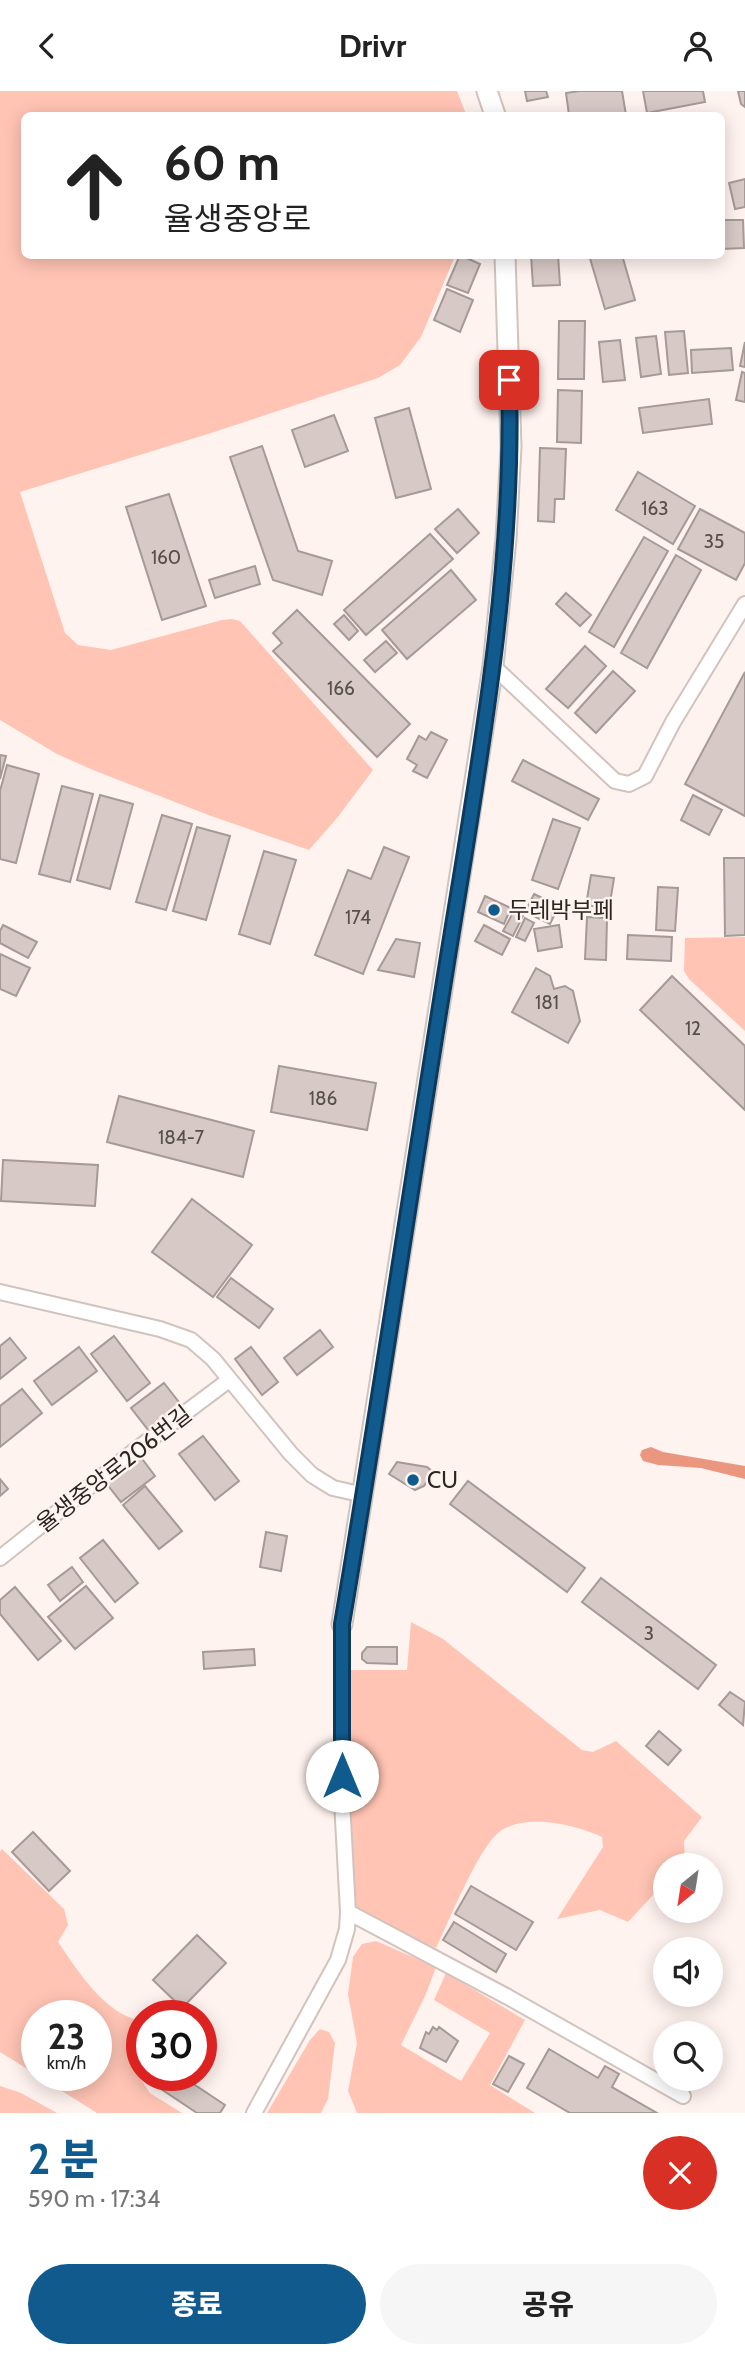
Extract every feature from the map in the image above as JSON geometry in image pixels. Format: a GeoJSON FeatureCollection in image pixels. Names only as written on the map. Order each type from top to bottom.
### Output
{"type":"FeatureCollection","features":[{"type":"Feature","properties":{"kind":"street"},"geometry":{"type":"LineString","coordinates":[[487,91],[494,112]]}},
{"type":"Feature","properties":{"kind":"street"},"geometry":{"type":"LineString","coordinates":[[254,2113],[338,1959],[347,1929],[342,1801],[342,1624],[493,666],[511,459],[505,259]]}},
{"type":"Feature","properties":{"kind":"street"},"geometry":{"type":"LineString","coordinates":[[493,666],[615,781],[629,784],[645,775],[745,604]]}},
{"type":"Feature","properties":{"kind":"street"},"geometry":{"type":"LineString","coordinates":[[0,1292],[177,1334],[203,1348],[291,1454],[312,1475],[333,1488],[364,1495]]}},
{"type":"Feature","properties":{"kind":"street","name":"율생중앙로206번길"},"geometry":{"type":"LineString","coordinates":[[0,1558],[229,1380]]}},
{"type":"Feature","properties":{"kind":"street"},"geometry":{"type":"LineString","coordinates":[[348,1912],[508,1997],[683,2096]]}},
{"type":"Feature","properties":{"kind":"shaded area"},"geometry":{"type":"Polygon","coordinates":[[[0,91],[457,91],[465,112],[21,112],[21,259],[454,259],[421,337],[400,365],[378,378],[20,492],[65,633],[78,645],[111,650],[222,620],[240,621],[373,770],[309,850],[211,816],[93,770],[57,754],[0,720],[0,91]]]}},
{"type":"Feature","properties":{"kind":"shaded area"},"geometry":{"type":"Polygon","coordinates":[[[745,937],[745,1031],[689,979],[684,971],[685,938],[745,937]]]}},
{"type":"Feature","properties":{"kind":"shaded area"},"geometry":{"type":"Polygon","coordinates":[[[651,1447],[663,1452],[745,1466],[745,1479],[701,1468],[658,1465],[643,1461],[640,1455],[642,1450],[651,1447]]]}},
{"type":"Feature","properties":{"kind":"shaded area"},"geometry":{"type":"Polygon","coordinates":[[[411,1622],[443,1639],[582,1750],[593,1752],[616,1741],[702,1817],[684,1841],[684,1853],[653,1853],[653,1895],[628,1922],[600,1910],[557,1919],[603,1847],[602,1837],[578,1828],[535,1822],[509,1827],[498,1833],[490,1842],[473,1870],[436,1948],[368,1919],[354,1904],[351,1876],[351,1670],[407,1670],[411,1622]]]}},
{"type":"Feature","properties":{"kind":"shaded area"},"geometry":{"type":"Polygon","coordinates":[[[2,1849],[64,1909],[68,1925],[58,1942],[103,2000],[21,2000],[21,2065],[0,2052],[2,1849]]]}},
{"type":"Feature","properties":{"kind":"shaded area"},"geometry":{"type":"Polygon","coordinates":[[[376,1941],[436,1967],[401,2045],[461,2081],[490,2033],[434,2000],[446,1973],[525,2020],[490,2085],[535,2113],[357,2113],[348,2091],[357,2043],[348,1994],[353,1957],[362,1944],[376,1941]]]}},
{"type":"Feature","properties":{"kind":"shaded area"},"geometry":{"type":"Polygon","coordinates":[[[112,2007],[126,2015],[126,2091],[149,2091],[182,2113],[97,2113],[62,2091],[112,2091],[112,2007]]]}},
{"type":"Feature","properties":{"kind":"shaded area"},"geometry":{"type":"Polygon","coordinates":[[[320,2029],[329,2032],[335,2043],[328,2099],[321,2113],[267,2113],[310,2040],[320,2029]]]}},
{"type":"Feature","properties":{"kind":"shaded area"},"geometry":{"type":"Polygon","coordinates":[[[0,2086],[21,2093],[57,2113],[0,2113],[0,2086]]]}},
{"type":"Feature","properties":{"kind":"building"},"geometry":{"type":"Polygon","coordinates":[[[525,91],[546,91],[548,97],[527,101],[525,91]]]}},
{"type":"Feature","properties":{"kind":"building"},"geometry":{"type":"Polygon","coordinates":[[[622,91],[626,112],[569,112],[566,93],[622,91]]]}},
{"type":"Feature","properties":{"kind":"building"},"geometry":{"type":"Polygon","coordinates":[[[643,91],[703,91],[705,102],[647,112],[643,91]]]}},
{"type":"Feature","properties":{"kind":"building"},"geometry":{"type":"Polygon","coordinates":[[[738,91],[745,91],[745,107],[741,104],[738,91]]]}},
{"type":"Feature","properties":{"kind":"building"},"geometry":{"type":"Polygon","coordinates":[[[745,179],[745,207],[735,209],[729,183],[745,179]]]}},
{"type":"Feature","properties":{"kind":"building"},"geometry":{"type":"Polygon","coordinates":[[[725,220],[743,220],[744,248],[725,249],[725,220]]]}},
{"type":"Feature","properties":{"kind":"building"},"geometry":{"type":"Polygon","coordinates":[[[458,259],[469,259],[480,264],[468,293],[447,285],[458,259]]]}},
{"type":"Feature","properties":{"kind":"building"},"geometry":{"type":"Polygon","coordinates":[[[531,259],[558,259],[560,285],[533,286],[531,259]]]}},
{"type":"Feature","properties":{"kind":"building"},"geometry":{"type":"Polygon","coordinates":[[[590,259],[623,259],[635,300],[605,309],[590,259]]]}},
{"type":"Feature","properties":{"kind":"building"},"geometry":{"type":"Polygon","coordinates":[[[447,289],[473,300],[460,332],[434,320],[447,289]]]}},
{"type":"Feature","properties":{"kind":"building"},"geometry":{"type":"Polygon","coordinates":[[[559,321],[585,321],[584,379],[558,379],[559,321]]]}},
{"type":"Feature","properties":{"kind":"building"},"geometry":{"type":"Polygon","coordinates":[[[684,331],[688,373],[669,375],[665,332],[684,331]]]}},
{"type":"Feature","properties":{"kind":"building"},"geometry":{"type":"Polygon","coordinates":[[[656,336],[661,374],[641,377],[636,338],[656,336]]]}},
{"type":"Feature","properties":{"kind":"building"},"geometry":{"type":"Polygon","coordinates":[[[620,340],[625,380],[603,382],[599,342],[620,340]]]}},
{"type":"Feature","properties":{"kind":"building"},"geometry":{"type":"Polygon","coordinates":[[[745,342],[745,367],[740,366],[745,342]]]}},
{"type":"Feature","properties":{"kind":"building"},"geometry":{"type":"Polygon","coordinates":[[[731,348],[733,370],[692,373],[691,350],[731,348]]]}},
{"type":"Feature","properties":{"kind":"building"},"geometry":{"type":"Polygon","coordinates":[[[742,372],[745,373],[745,402],[736,400],[742,372]]]}},
{"type":"Feature","properties":{"kind":"building"},"geometry":{"type":"Polygon","coordinates":[[[558,390],[582,391],[581,443],[557,442],[558,390]]]}},
{"type":"Feature","properties":{"kind":"building"},"geometry":{"type":"Polygon","coordinates":[[[709,399],[712,424],[643,433],[639,408],[709,399]]]}},
{"type":"Feature","properties":{"kind":"building"},"geometry":{"type":"Polygon","coordinates":[[[409,408],[431,489],[396,498],[375,418],[409,408]]]}},
{"type":"Feature","properties":{"kind":"building"},"geometry":{"type":"Polygon","coordinates":[[[334,415],[348,451],[305,467],[292,430],[334,415]]]}},
{"type":"Feature","properties":{"kind":"building"},"geometry":{"type":"Polygon","coordinates":[[[262,446],[298,551],[332,561],[322,595],[273,580],[230,457],[262,446]]]}},
{"type":"Feature","properties":{"kind":"building"},"geometry":{"type":"Polygon","coordinates":[[[540,448],[566,449],[564,499],[555,499],[554,522],[538,521],[540,448]]]}},
{"type":"Feature","properties":{"kind":"building"},"geometry":{"type":"Polygon","coordinates":[[[638,472],[695,506],[673,544],[616,510],[638,472]]]}},
{"type":"Feature","properties":{"kind":"building"},"geometry":{"type":"Polygon","coordinates":[[[169,494],[206,606],[162,620],[126,507],[169,494]]]}},
{"type":"Feature","properties":{"kind":"building"},"geometry":{"type":"Polygon","coordinates":[[[458,509],[479,533],[457,553],[435,529],[458,509]]]}},
{"type":"Feature","properties":{"kind":"building"},"geometry":{"type":"Polygon","coordinates":[[[700,509],[745,533],[745,563],[736,580],[678,549],[700,509]]]}},
{"type":"Feature","properties":{"kind":"building"},"geometry":{"type":"Polygon","coordinates":[[[430,534],[453,559],[366,635],[344,610],[430,534]]]}},
{"type":"Feature","properties":{"kind":"building"},"geometry":{"type":"Polygon","coordinates":[[[644,537],[668,551],[614,647],[589,632],[644,537]]]}},
{"type":"Feature","properties":{"kind":"building"},"geometry":{"type":"Polygon","coordinates":[[[676,555],[701,570],[647,668],[621,653],[676,555]]]}},
{"type":"Feature","properties":{"kind":"building"},"geometry":{"type":"Polygon","coordinates":[[[255,566],[260,584],[215,598],[209,580],[255,566]]]}},
{"type":"Feature","properties":{"kind":"building"},"geometry":{"type":"Polygon","coordinates":[[[451,570],[476,600],[407,659],[382,630],[451,570]]]}},
{"type":"Feature","properties":{"kind":"building"},"geometry":{"type":"Polygon","coordinates":[[[566,593],[591,615],[580,626],[556,604],[566,593]]]}},
{"type":"Feature","properties":{"kind":"building"},"geometry":{"type":"Polygon","coordinates":[[[297,610],[410,724],[377,757],[273,651],[282,643],[273,633],[297,610]]]}},
{"type":"Feature","properties":{"kind":"building"},"geometry":{"type":"Polygon","coordinates":[[[344,615],[358,631],[349,640],[334,624],[344,615]]]}},
{"type":"Feature","properties":{"kind":"building"},"geometry":{"type":"Polygon","coordinates":[[[386,641],[397,653],[375,672],[364,660],[386,641]]]}},
{"type":"Feature","properties":{"kind":"building"},"geometry":{"type":"Polygon","coordinates":[[[585,646],[606,666],[568,708],[546,689],[585,646]]]}},
{"type":"Feature","properties":{"kind":"building"},"geometry":{"type":"Polygon","coordinates":[[[613,671],[635,691],[596,733],[575,713],[613,671]]]}},
{"type":"Feature","properties":{"kind":"building"},"geometry":{"type":"Polygon","coordinates":[[[745,672],[745,816],[685,784],[745,672]]]}},
{"type":"Feature","properties":{"kind":"building"},"geometry":{"type":"Polygon","coordinates":[[[431,732],[447,740],[427,778],[413,771],[417,765],[407,759],[419,736],[426,740],[431,732]]]}},
{"type":"Feature","properties":{"kind":"building"},"geometry":{"type":"Polygon","coordinates":[[[0,755],[6,756],[0,779],[0,755]]]}},
{"type":"Feature","properties":{"kind":"building"},"geometry":{"type":"Polygon","coordinates":[[[523,760],[599,799],[588,820],[512,781],[523,760]]]}},
{"type":"Feature","properties":{"kind":"building"},"geometry":{"type":"Polygon","coordinates":[[[7,765],[39,774],[16,863],[0,859],[0,791],[7,765]]]}},
{"type":"Feature","properties":{"kind":"building"},"geometry":{"type":"Polygon","coordinates":[[[62,786],[93,794],[70,882],[39,874],[62,786]]]}},
{"type":"Feature","properties":{"kind":"building"},"geometry":{"type":"Polygon","coordinates":[[[100,795],[133,804],[110,889],[77,880],[100,795]]]}},
{"type":"Feature","properties":{"kind":"building"},"geometry":{"type":"Polygon","coordinates":[[[693,795],[722,810],[709,835],[681,820],[693,795]]]}},
{"type":"Feature","properties":{"kind":"building"},"geometry":{"type":"Polygon","coordinates":[[[162,815],[192,824],[166,910],[136,902],[162,815]]]}},
{"type":"Feature","properties":{"kind":"building"},"geometry":{"type":"Polygon","coordinates":[[[553,819],[580,828],[558,889],[532,880],[553,819]]]}},
{"type":"Feature","properties":{"kind":"building"},"geometry":{"type":"Polygon","coordinates":[[[197,827],[230,836],[206,920],[173,911],[197,827]]]}},
{"type":"Feature","properties":{"kind":"building"},"geometry":{"type":"Polygon","coordinates":[[[384,847],[409,857],[363,974],[315,955],[348,870],[371,879],[384,847]]]}},
{"type":"Feature","properties":{"kind":"building"},"geometry":{"type":"Polygon","coordinates":[[[264,851],[296,860],[270,944],[239,934],[264,851]]]}},
{"type":"Feature","properties":{"kind":"building"},"geometry":{"type":"Polygon","coordinates":[[[724,858],[745,858],[745,935],[725,936],[724,858]]]}},
{"type":"Feature","properties":{"kind":"building"},"geometry":{"type":"Polygon","coordinates":[[[591,875],[614,878],[609,909],[586,905],[591,875]]]}},
{"type":"Feature","properties":{"kind":"building"},"geometry":{"type":"Polygon","coordinates":[[[658,887],[678,888],[675,931],[656,930],[658,887]]]}},
{"type":"Feature","properties":{"kind":"building"},"geometry":{"type":"Polygon","coordinates":[[[534,894],[559,906],[550,924],[525,912],[534,894]]]}},
{"type":"Feature","properties":{"kind":"building","name":"두레박부페"},"geometry":{"type":"Polygon","coordinates":[[[485,896],[511,908],[504,924],[478,912],[485,896]]]}},
{"type":"Feature","properties":{"kind":"building"},"geometry":{"type":"Polygon","coordinates":[[[514,911],[523,916],[513,936],[503,931],[514,911]]]}},
{"type":"Feature","properties":{"kind":"building"},"geometry":{"type":"Polygon","coordinates":[[[587,917],[607,918],[606,960],[585,959],[587,917]]]}},
{"type":"Feature","properties":{"kind":"building"},"geometry":{"type":"Polygon","coordinates":[[[525,918],[534,923],[525,941],[516,937],[525,918]]]}},
{"type":"Feature","properties":{"kind":"building"},"geometry":{"type":"Polygon","coordinates":[[[3,925],[37,942],[28,958],[0,943],[3,925]]]}},
{"type":"Feature","properties":{"kind":"building"},"geometry":{"type":"Polygon","coordinates":[[[484,925],[510,939],[502,955],[475,941],[484,925]]]}},
{"type":"Feature","properties":{"kind":"building"},"geometry":{"type":"Polygon","coordinates":[[[559,925],[562,947],[538,951],[534,929],[559,925]]]}},
{"type":"Feature","properties":{"kind":"building"},"geometry":{"type":"Polygon","coordinates":[[[628,935],[672,937],[671,961],[627,959],[628,935]]]}},
{"type":"Feature","properties":{"kind":"building"},"geometry":{"type":"Polygon","coordinates":[[[396,939],[420,943],[414,977],[378,970],[396,939]]]}},
{"type":"Feature","properties":{"kind":"building"},"geometry":{"type":"Polygon","coordinates":[[[0,954],[30,968],[16,996],[0,989],[0,954]]]}},
{"type":"Feature","properties":{"kind":"building"},"geometry":{"type":"Polygon","coordinates":[[[536,968],[550,976],[554,989],[565,986],[573,991],[580,1021],[568,1043],[512,1012],[536,968]]]}},
{"type":"Feature","properties":{"kind":"building"},"geometry":{"type":"Polygon","coordinates":[[[672,976],[745,1046],[745,1110],[640,1010],[672,976]]]}},
{"type":"Feature","properties":{"kind":"building"},"geometry":{"type":"Polygon","coordinates":[[[279,1066],[376,1083],[367,1130],[271,1112],[279,1066]]]}},
{"type":"Feature","properties":{"kind":"building"},"geometry":{"type":"Polygon","coordinates":[[[119,1096],[254,1131],[243,1177],[107,1142],[119,1096]]]}},
{"type":"Feature","properties":{"kind":"building"},"geometry":{"type":"Polygon","coordinates":[[[3,1160],[98,1165],[95,1206],[1,1201],[3,1160]]]}},
{"type":"Feature","properties":{"kind":"building"},"geometry":{"type":"Polygon","coordinates":[[[192,1199],[252,1245],[213,1297],[152,1252],[192,1199]]]}},
{"type":"Feature","properties":{"kind":"building"},"geometry":{"type":"Polygon","coordinates":[[[231,1278],[273,1309],[259,1328],[217,1297],[231,1278]]]}},
{"type":"Feature","properties":{"kind":"building"},"geometry":{"type":"Polygon","coordinates":[[[320,1330],[333,1347],[297,1375],[284,1358],[320,1330]]]}},
{"type":"Feature","properties":{"kind":"building"},"geometry":{"type":"Polygon","coordinates":[[[114,1336],[150,1383],[127,1401],[91,1354],[114,1336]]]}},
{"type":"Feature","properties":{"kind":"building"},"geometry":{"type":"Polygon","coordinates":[[[10,1338],[26,1358],[0,1379],[0,1346],[10,1338]]]}},
{"type":"Feature","properties":{"kind":"building"},"geometry":{"type":"Polygon","coordinates":[[[79,1347],[97,1371],[52,1405],[34,1381],[79,1347]]]}},
{"type":"Feature","properties":{"kind":"building"},"geometry":{"type":"Polygon","coordinates":[[[251,1347],[278,1382],[262,1395],[235,1359],[251,1347]]]}},
{"type":"Feature","properties":{"kind":"building"},"geometry":{"type":"Polygon","coordinates":[[[164,1383],[182,1406],[149,1431],[131,1408],[164,1383]]]}},
{"type":"Feature","properties":{"kind":"building"},"geometry":{"type":"Polygon","coordinates":[[[22,1389],[42,1413],[0,1447],[0,1406],[22,1389]]]}},
{"type":"Feature","properties":{"kind":"building"},"geometry":{"type":"Polygon","coordinates":[[[203,1436],[239,1481],[215,1500],[179,1454],[203,1436]]]}},
{"type":"Feature","properties":{"kind":"building"},"geometry":{"type":"Polygon","coordinates":[[[140,1456],[155,1476],[121,1502],[106,1483],[140,1456]]]}},
{"type":"Feature","properties":{"kind":"building","name":"CU"},"geometry":{"type":"Polygon","coordinates":[[[397,1462],[427,1467],[433,1472],[424,1486],[415,1490],[389,1474],[397,1462]]]}},
{"type":"Feature","properties":{"kind":"building"},"geometry":{"type":"Polygon","coordinates":[[[0,1479],[8,1489],[0,1496],[0,1479]]]}},
{"type":"Feature","properties":{"kind":"building"},"geometry":{"type":"Polygon","coordinates":[[[468,1481],[585,1568],[567,1592],[450,1504],[468,1481]]]}},
{"type":"Feature","properties":{"kind":"building"},"geometry":{"type":"Polygon","coordinates":[[[145,1486],[182,1531],[159,1549],[123,1505],[145,1486]]]}},
{"type":"Feature","properties":{"kind":"building"},"geometry":{"type":"Polygon","coordinates":[[[266,1532],[287,1536],[281,1571],[260,1567],[266,1532]]]}},
{"type":"Feature","properties":{"kind":"building"},"geometry":{"type":"Polygon","coordinates":[[[103,1540],[138,1583],[115,1602],[80,1558],[103,1540]]]}},
{"type":"Feature","properties":{"kind":"building"},"geometry":{"type":"Polygon","coordinates":[[[72,1567],[83,1582],[60,1601],[48,1585],[72,1567]]]}},
{"type":"Feature","properties":{"kind":"building"},"geometry":{"type":"Polygon","coordinates":[[[601,1578],[716,1665],[698,1689],[582,1602],[601,1578]]]}},
{"type":"Feature","properties":{"kind":"building"},"geometry":{"type":"Polygon","coordinates":[[[86,1586],[113,1618],[75,1649],[48,1617],[86,1586]]]}},
{"type":"Feature","properties":{"kind":"building"},"geometry":{"type":"Polygon","coordinates":[[[15,1587],[61,1641],[38,1660],[0,1614],[0,1600],[15,1587]]]}},
{"type":"Feature","properties":{"kind":"building"},"geometry":{"type":"Polygon","coordinates":[[[367,1647],[397,1647],[397,1664],[367,1663],[362,1659],[362,1653],[367,1647]]]}},
{"type":"Feature","properties":{"kind":"building"},"geometry":{"type":"Polygon","coordinates":[[[254,1649],[255,1665],[204,1669],[203,1652],[254,1649]]]}},
{"type":"Feature","properties":{"kind":"building"},"geometry":{"type":"Polygon","coordinates":[[[730,1692],[745,1702],[743,1725],[719,1705],[730,1692]]]}},
{"type":"Feature","properties":{"kind":"building"},"geometry":{"type":"Polygon","coordinates":[[[659,1731],[681,1750],[668,1765],[646,1746],[659,1731]]]}},
{"type":"Feature","properties":{"kind":"building"},"geometry":{"type":"Polygon","coordinates":[[[33,1832],[70,1871],[49,1891],[12,1852],[33,1832]]]}},
{"type":"Feature","properties":{"kind":"building"},"geometry":{"type":"Polygon","coordinates":[[[471,1886],[533,1922],[516,1950],[455,1914],[471,1886]]]}},
{"type":"Feature","properties":{"kind":"building"},"geometry":{"type":"Polygon","coordinates":[[[454,1922],[506,1954],[496,1972],[443,1940],[454,1922]]]}},
{"type":"Feature","properties":{"kind":"building"},"geometry":{"type":"Polygon","coordinates":[[[197,1935],[226,1963],[190,2000],[174,2000],[153,1980],[197,1935]]]}},
{"type":"Feature","properties":{"kind":"building"},"geometry":{"type":"Polygon","coordinates":[[[433,2027],[437,2030],[439,2027],[458,2041],[446,2062],[420,2048],[426,2032],[429,2034],[433,2027]]]}},
{"type":"Feature","properties":{"kind":"building"},"geometry":{"type":"Polygon","coordinates":[[[549,2049],[598,2078],[605,2066],[619,2074],[612,2087],[657,2113],[570,2113],[527,2088],[549,2049]]]}},
{"type":"Feature","properties":{"kind":"building"},"geometry":{"type":"Polygon","coordinates":[[[509,2056],[524,2064],[508,2092],[493,2084],[509,2056]]]}},
{"type":"Feature","properties":{"kind":"building"},"geometry":{"type":"Polygon","coordinates":[[[164,2091],[204,2091],[225,2105],[220,2113],[197,2113],[164,2091]]]}},
{"type":"Feature","properties":{"kind":"place","name":"두레박부페"},"geometry":{"type":"Point","coordinates":[494,910]}},
{"type":"Feature","properties":{"kind":"place","name":"CU"},"geometry":{"type":"Point","coordinates":[413,1480]}},
{"type":"Feature","properties":{"kind":"route"},"geometry":{"type":"LineString","coordinates":[[342,1776],[342,1624],[493,666],[509,495],[509,380]]}}]}
